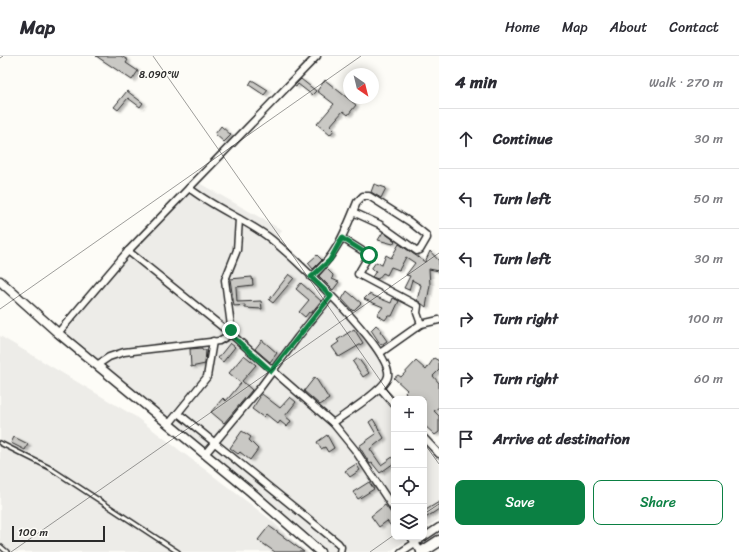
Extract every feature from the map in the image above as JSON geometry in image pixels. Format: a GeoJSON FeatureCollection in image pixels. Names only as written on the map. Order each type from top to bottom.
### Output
{"type":"FeatureCollection","features":[{"type":"Feature","properties":{"kind":"main road"},"geometry":{"type":"LineString","coordinates":[[421,552],[439,541]]}},
{"type":"Feature","properties":{"kind":"main road"},"geometry":{"type":"LineString","coordinates":[[433,552],[439,548]]}},
{"type":"Feature","properties":{"kind":"street"},"geometry":{"type":"LineString","coordinates":[[58,333],[128,251],[316,56]]}},
{"type":"Feature","properties":{"kind":"street"},"geometry":{"type":"LineString","coordinates":[[189,188],[207,202],[239,219],[284,249],[331,296],[380,353],[386,364],[389,375],[380,388],[333,422]]}},
{"type":"Feature","properties":{"kind":"street"},"geometry":{"type":"LineString","coordinates":[[311,277],[330,260],[342,238],[353,212],[361,198],[369,196],[410,222],[426,235],[427,238],[420,250],[417,251],[379,224],[353,212]]}},
{"type":"Feature","properties":{"kind":"street"},"geometry":{"type":"LineString","coordinates":[[231,334],[225,280],[237,250],[239,219]]}},
{"type":"Feature","properties":{"kind":"street"},"geometry":{"type":"LineString","coordinates":[[342,238],[369,255],[358,274],[418,306],[417,313],[421,324]]}},
{"type":"Feature","properties":{"kind":"street"},"geometry":{"type":"LineString","coordinates":[[128,251],[231,334],[271,371],[333,422],[355,450],[391,504]]}},
{"type":"Feature","properties":{"kind":"street"},"geometry":{"type":"LineString","coordinates":[[0,281],[58,333],[205,454],[320,552]]}},
{"type":"Feature","properties":{"kind":"street"},"geometry":{"type":"LineString","coordinates":[[205,454],[260,388],[271,371],[331,296]]}},
{"type":"Feature","properties":{"kind":"street"},"geometry":{"type":"LineString","coordinates":[[380,353],[421,324],[439,320]]}},
{"type":"Feature","properties":{"kind":"street"},"geometry":{"type":"LineString","coordinates":[[97,365],[109,357],[124,352],[213,342],[222,340],[231,334]]}},
{"type":"Feature","properties":{"kind":"street"},"geometry":{"type":"LineString","coordinates":[[169,424],[207,377],[213,342]]}},
{"type":"Feature","properties":{"kind":"street"},"geometry":{"type":"LineString","coordinates":[[380,388],[391,401]]}},
{"type":"Feature","properties":{"kind":"street"},"geometry":{"type":"LineString","coordinates":[[178,412],[340,544],[340,552]]}},
{"type":"Feature","properties":{"kind":"street"},"geometry":{"type":"LineString","coordinates":[[427,441],[439,454]]}},
{"type":"Feature","properties":{"kind":"street"},"geometry":{"type":"LineString","coordinates":[[427,535],[439,527]]}},
{"type":"Feature","properties":{"kind":"street"},"geometry":{"type":"LineString","coordinates":[[414,540],[421,552]]}},
{"type":"Feature","properties":{"kind":"street"},"geometry":{"type":"LineString","coordinates":[[401,552],[420,540]]}},
{"type":"Feature","properties":{"kind":"lane"},"geometry":{"type":"LineString","coordinates":[[0,443],[50,468],[178,552]]}},
{"type":"Feature","properties":{"kind":"lane"},"geometry":{"type":"LineString","coordinates":[[0,546],[7,552]]}},
{"type":"Feature","properties":{"kind":"shaded area"},"geometry":{"type":"Polygon","coordinates":[[[199,183],[282,230],[276,240],[300,261],[385,363],[389,381],[385,393],[391,400],[391,540],[407,540],[389,552],[326,552],[310,535],[66,332],[122,262],[199,183]]]}},
{"type":"Feature","properties":{"kind":"shaded area"},"geometry":{"type":"Polygon","coordinates":[[[0,336],[136,417],[271,520],[305,552],[0,552],[0,336]]]}},
{"type":"Feature","properties":{"kind":"shaded area"},"geometry":{"type":"Polygon","coordinates":[[[427,440],[439,454],[439,519],[427,527],[427,440]]]}},
{"type":"Feature","properties":{"kind":"building"},"geometry":{"type":"Polygon","coordinates":[[[96,56],[121,56],[128,60],[126,63],[138,71],[132,80],[96,56]]]}},
{"type":"Feature","properties":{"kind":"building"},"geometry":{"type":"Polygon","coordinates":[[[301,79],[316,91],[312,95],[298,84],[296,87],[294,86],[301,79]]]}},
{"type":"Feature","properties":{"kind":"building"},"geometry":{"type":"Polygon","coordinates":[[[252,80],[268,90],[264,95],[249,85],[252,80]]]}},
{"type":"Feature","properties":{"kind":"building"},"geometry":{"type":"Polygon","coordinates":[[[325,80],[343,95],[343,104],[356,105],[348,115],[343,111],[330,126],[334,130],[330,135],[317,124],[334,104],[317,91],[325,80]]]}},
{"type":"Feature","properties":{"kind":"building"},"geometry":{"type":"Polygon","coordinates":[[[127,91],[143,103],[140,107],[128,98],[118,110],[114,107],[127,91]]]}},
{"type":"Feature","properties":{"kind":"building"},"geometry":{"type":"Polygon","coordinates":[[[221,126],[231,135],[224,142],[215,134],[221,126]]]}},
{"type":"Feature","properties":{"kind":"building"},"geometry":{"type":"Polygon","coordinates":[[[374,184],[386,188],[381,198],[371,192],[374,184]]]}},
{"type":"Feature","properties":{"kind":"building"},"geometry":{"type":"Polygon","coordinates":[[[383,232],[395,241],[393,244],[378,240],[383,232]]]}},
{"type":"Feature","properties":{"kind":"building"},"geometry":{"type":"Polygon","coordinates":[[[399,244],[425,262],[430,251],[439,261],[439,271],[429,269],[430,285],[426,307],[417,300],[421,285],[412,280],[409,290],[404,288],[410,276],[406,275],[415,263],[406,257],[399,270],[391,267],[387,275],[383,273],[378,279],[372,277],[376,271],[371,269],[376,262],[382,265],[386,255],[391,258],[399,244]]]}},
{"type":"Feature","properties":{"kind":"building"},"geometry":{"type":"Polygon","coordinates":[[[317,255],[322,260],[313,269],[308,263],[317,255]]]}},
{"type":"Feature","properties":{"kind":"building"},"geometry":{"type":"Polygon","coordinates":[[[326,268],[333,275],[332,279],[339,282],[333,290],[319,276],[326,268]]]}},
{"type":"Feature","properties":{"kind":"building"},"geometry":{"type":"Polygon","coordinates":[[[289,274],[294,278],[273,303],[269,300],[289,274]]]}},
{"type":"Feature","properties":{"kind":"building"},"geometry":{"type":"Polygon","coordinates":[[[252,277],[253,285],[236,287],[237,302],[261,301],[262,309],[245,308],[245,305],[234,306],[230,279],[252,277]]]}},
{"type":"Feature","properties":{"kind":"building"},"geometry":{"type":"Polygon","coordinates":[[[301,283],[321,301],[311,313],[309,312],[305,317],[299,312],[309,300],[296,289],[301,283]]]}},
{"type":"Feature","properties":{"kind":"building"},"geometry":{"type":"Polygon","coordinates":[[[347,291],[361,303],[353,311],[342,299],[347,291]]]}},
{"type":"Feature","properties":{"kind":"building"},"geometry":{"type":"Polygon","coordinates":[[[369,294],[391,303],[393,298],[399,301],[392,316],[388,316],[385,320],[377,315],[383,307],[364,299],[369,294]]]}},
{"type":"Feature","properties":{"kind":"building"},"geometry":{"type":"Polygon","coordinates":[[[376,325],[382,330],[380,331],[387,341],[381,345],[371,330],[376,325]]]}},
{"type":"Feature","properties":{"kind":"building"},"geometry":{"type":"Polygon","coordinates":[[[354,329],[363,343],[339,357],[332,347],[339,342],[337,340],[354,329]]]}},
{"type":"Feature","properties":{"kind":"building"},"geometry":{"type":"Polygon","coordinates":[[[262,340],[277,353],[270,362],[255,349],[262,340]]]}},
{"type":"Feature","properties":{"kind":"building"},"geometry":{"type":"Polygon","coordinates":[[[230,343],[235,347],[223,362],[218,358],[230,343]]]}},
{"type":"Feature","properties":{"kind":"building"},"geometry":{"type":"Polygon","coordinates":[[[202,348],[202,350],[206,350],[205,364],[191,367],[190,349],[202,348]]]}},
{"type":"Feature","properties":{"kind":"building"},"geometry":{"type":"Polygon","coordinates":[[[244,355],[256,365],[242,381],[252,390],[224,423],[211,412],[223,398],[226,401],[241,383],[229,373],[244,355]]]}},
{"type":"Feature","properties":{"kind":"building"},"geometry":{"type":"Polygon","coordinates":[[[358,358],[369,373],[363,377],[353,362],[358,358]]]}},
{"type":"Feature","properties":{"kind":"building"},"geometry":{"type":"Polygon","coordinates":[[[434,358],[439,361],[439,370],[433,376],[439,383],[439,407],[434,411],[439,416],[439,432],[435,435],[427,428],[427,396],[404,396],[407,390],[394,378],[398,375],[401,377],[416,361],[426,370],[434,358]]]}},
{"type":"Feature","properties":{"kind":"building"},"geometry":{"type":"Polygon","coordinates":[[[315,377],[329,399],[320,405],[304,391],[315,377]]]}},
{"type":"Feature","properties":{"kind":"building"},"geometry":{"type":"Polygon","coordinates":[[[262,394],[280,408],[290,397],[296,402],[285,416],[291,421],[287,427],[280,421],[278,424],[266,414],[263,417],[252,409],[262,394]]]}},
{"type":"Feature","properties":{"kind":"building"},"geometry":{"type":"Polygon","coordinates":[[[373,419],[384,438],[370,449],[381,465],[391,458],[391,465],[380,473],[372,463],[370,464],[359,446],[376,434],[369,422],[373,419]]]}},
{"type":"Feature","properties":{"kind":"building"},"geometry":{"type":"Polygon","coordinates":[[[242,431],[251,437],[249,440],[258,449],[250,460],[240,452],[238,454],[230,448],[242,431]]]}},
{"type":"Feature","properties":{"kind":"building"},"geometry":{"type":"Polygon","coordinates":[[[327,435],[334,448],[328,452],[325,447],[321,449],[317,442],[327,435]]]}},
{"type":"Feature","properties":{"kind":"building"},"geometry":{"type":"Polygon","coordinates":[[[14,437],[28,444],[25,450],[11,443],[14,437]]]}},
{"type":"Feature","properties":{"kind":"building"},"geometry":{"type":"Polygon","coordinates":[[[356,464],[360,470],[350,477],[345,471],[356,464]]]}},
{"type":"Feature","properties":{"kind":"building"},"geometry":{"type":"Polygon","coordinates":[[[369,482],[374,489],[358,499],[353,492],[369,482]]]}},
{"type":"Feature","properties":{"kind":"building"},"geometry":{"type":"Polygon","coordinates":[[[439,502],[439,509],[427,517],[427,509],[439,502]]]}},
{"type":"Feature","properties":{"kind":"building"},"geometry":{"type":"Polygon","coordinates":[[[385,505],[391,513],[391,526],[387,521],[379,527],[371,516],[385,505]]]}},
{"type":"Feature","properties":{"kind":"building"},"geometry":{"type":"Polygon","coordinates":[[[269,526],[304,552],[275,552],[258,540],[269,526]]]}},
{"type":"Feature","properties":{"kind":"route"},"geometry":{"type":"LineString","coordinates":[[231,330],[230,334],[271,371],[331,296],[311,277],[330,260],[342,238],[369,255]]}}]}
